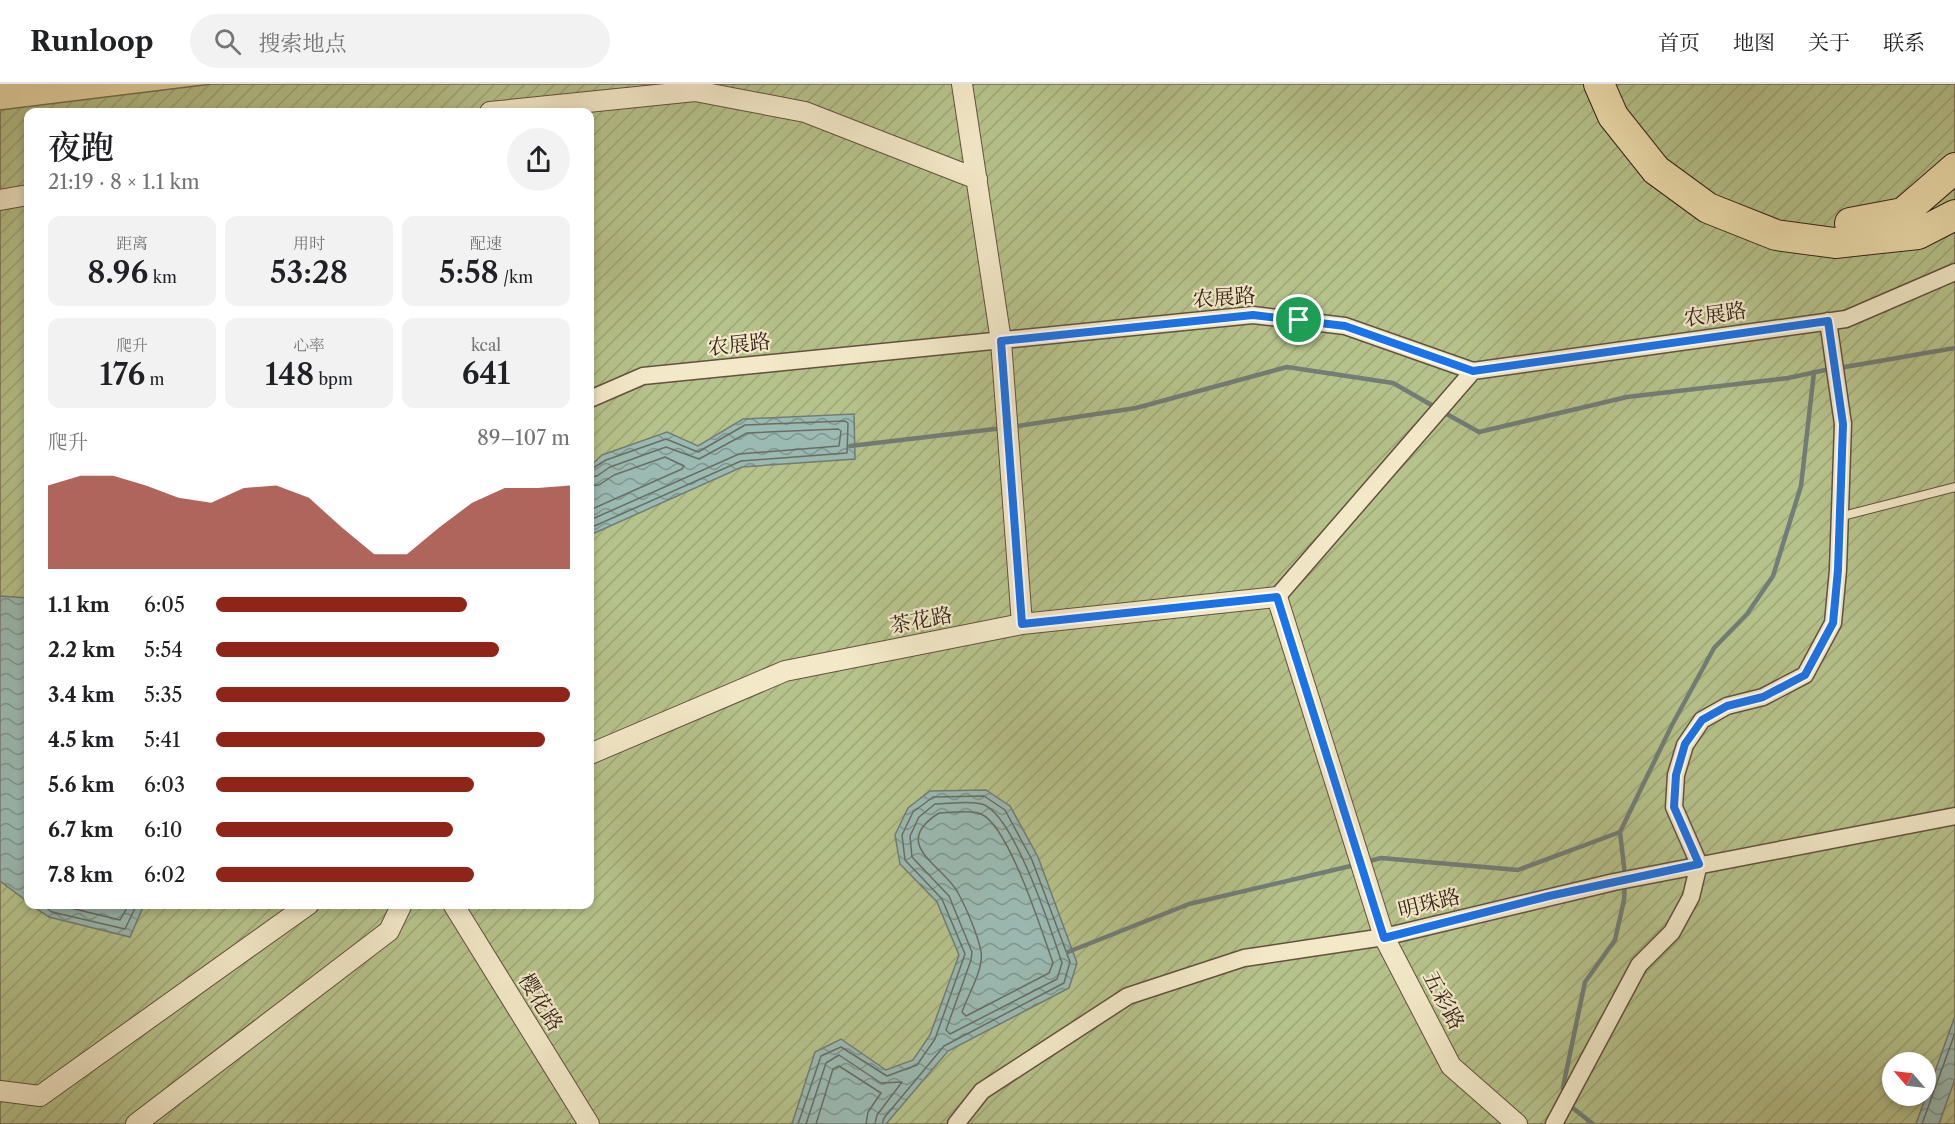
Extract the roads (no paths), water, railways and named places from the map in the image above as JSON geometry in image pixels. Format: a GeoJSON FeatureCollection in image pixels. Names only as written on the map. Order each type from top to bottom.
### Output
{"type":"FeatureCollection","features":[{"type":"Feature","properties":{"kind":"highway"},"geometry":{"type":"LineString","coordinates":[[1599,84],[1612,116],[1656,170],[1708,208],[1776,235],[1835,243],[1918,234],[1955,215]]}},
{"type":"Feature","properties":{"kind":"highway"},"geometry":{"type":"LineString","coordinates":[[1617,84],[1627,107],[1668,158],[1716,194],[1780,219],[1835,226],[1903,213],[1950,175],[1955,168]]}},
{"type":"Feature","properties":{"kind":"street"},"geometry":{"type":"LineString","coordinates":[[962,84],[1001,341],[1022,624]]}},
{"type":"Feature","properties":{"kind":"street"},"geometry":{"type":"LineString","coordinates":[[529,108],[695,91],[805,112],[977,179]]}},
{"type":"Feature","properties":{"kind":"street"},"geometry":{"type":"LineString","coordinates":[[0,200],[24,196]]}},
{"type":"Feature","properties":{"kind":"street","name":"农展路"},"geometry":{"type":"LineString","coordinates":[[594,397],[643,376],[1253,315],[1345,326],[1473,371],[1846,319],[1955,272]]}},
{"type":"Feature","properties":{"kind":"street"},"geometry":{"type":"LineString","coordinates":[[1556,1119],[1639,965],[1672,932],[1691,897],[1699,864],[1674,807],[1676,775],[1685,744],[1702,720],[1727,706],[1763,697],[1805,675],[1833,623],[1838,570],[1843,424],[1828,321]]}},
{"type":"Feature","properties":{"kind":"street"},"geometry":{"type":"LineString","coordinates":[[1277,597],[1473,371]]}},
{"type":"Feature","properties":{"kind":"street","name":"茶花路"},"geometry":{"type":"LineString","coordinates":[[594,752],[785,671],[1022,624],[1277,597]]}},
{"type":"Feature","properties":{"kind":"street","name":"五彩路"},"geometry":{"type":"LineString","coordinates":[[1277,597],[1384,938],[1451,1066],[1517,1124]]}},
{"type":"Feature","properties":{"kind":"street","name":"明珠路"},"geometry":{"type":"LineString","coordinates":[[956,1124],[982,1091],[1128,996],[1244,958],[1384,938],[1614,882],[1955,816]]}},
{"type":"Feature","properties":{"kind":"street"},"geometry":{"type":"LineString","coordinates":[[0,1090],[40,1096],[302,909]]}},
{"type":"Feature","properties":{"kind":"street"},"geometry":{"type":"LineString","coordinates":[[136,1124],[389,931],[400,909]]}},
{"type":"Feature","properties":{"kind":"street","name":"樱花路"},"geometry":{"type":"LineString","coordinates":[[456,909],[589,1124]]}},
{"type":"Feature","properties":{"kind":"lane"},"geometry":{"type":"LineString","coordinates":[[1839,517],[1955,487]]}},
{"type":"Feature","properties":{"kind":"water"},"geometry":{"type":"Polygon","coordinates":[[[854,414],[855,459],[742,467],[594,533],[594,462],[602,455],[667,432],[698,446],[743,419],[854,414]]]}},
{"type":"Feature","properties":{"kind":"water"},"geometry":{"type":"Polygon","coordinates":[[[0,596],[24,598],[24,899],[0,881],[0,596]]]}},
{"type":"Feature","properties":{"kind":"water"},"geometry":{"type":"Polygon","coordinates":[[[986,790],[1010,806],[1038,857],[1077,963],[1069,988],[948,1051],[886,1124],[792,1124],[815,1052],[841,1039],[886,1070],[913,1060],[930,1035],[959,955],[937,902],[900,864],[895,835],[908,808],[930,791],[986,790]]]}},
{"type":"Feature","properties":{"kind":"water"},"geometry":{"type":"Polygon","coordinates":[[[37,909],[142,909],[130,937],[49,917],[37,909]]]}},
{"type":"Feature","properties":{"kind":"water"},"geometry":{"type":"Polygon","coordinates":[[[1955,1016],[1955,1079],[1939,1124],[1916,1124],[1922,1106],[1936,1106],[1936,1069],[1955,1016]]]}},
{"type":"Feature","properties":{"kind":"waterway"},"geometry":{"type":"LineString","coordinates":[[1839,368],[1955,348]]}},
{"type":"Feature","properties":{"kind":"waterway"},"geometry":{"type":"LineString","coordinates":[[1011,427],[1136,408],[1287,367],[1393,383],[1435,407]]}},
{"type":"Feature","properties":{"kind":"waterway"},"geometry":{"type":"LineString","coordinates":[[1443,412],[1479,432],[1627,397],[1788,378],[1830,369]]}},
{"type":"Feature","properties":{"kind":"waterway"},"geometry":{"type":"LineString","coordinates":[[1625,875],[1620,832],[1672,725],[1714,648],[1747,614],[1773,576],[1801,486],[1814,372]]}},
{"type":"Feature","properties":{"kind":"waterway"},"geometry":{"type":"LineString","coordinates":[[850,446],[1003,428]]}},
{"type":"Feature","properties":{"kind":"waterway"},"geometry":{"type":"LineString","coordinates":[[1366,862],[1381,858],[1518,870],[1620,832]]}},
{"type":"Feature","properties":{"kind":"waterway"},"geometry":{"type":"LineString","coordinates":[[1068,952],[1189,904],[1355,865]]}},
{"type":"Feature","properties":{"kind":"waterway"},"geometry":{"type":"LineString","coordinates":[[1564,1093],[1563,1087],[1585,982],[1615,940],[1624,900],[1625,883]]}},
{"type":"Feature","properties":{"kind":"waterway"},"geometry":{"type":"LineString","coordinates":[[1569,1105],[1593,1124]]}}]}
